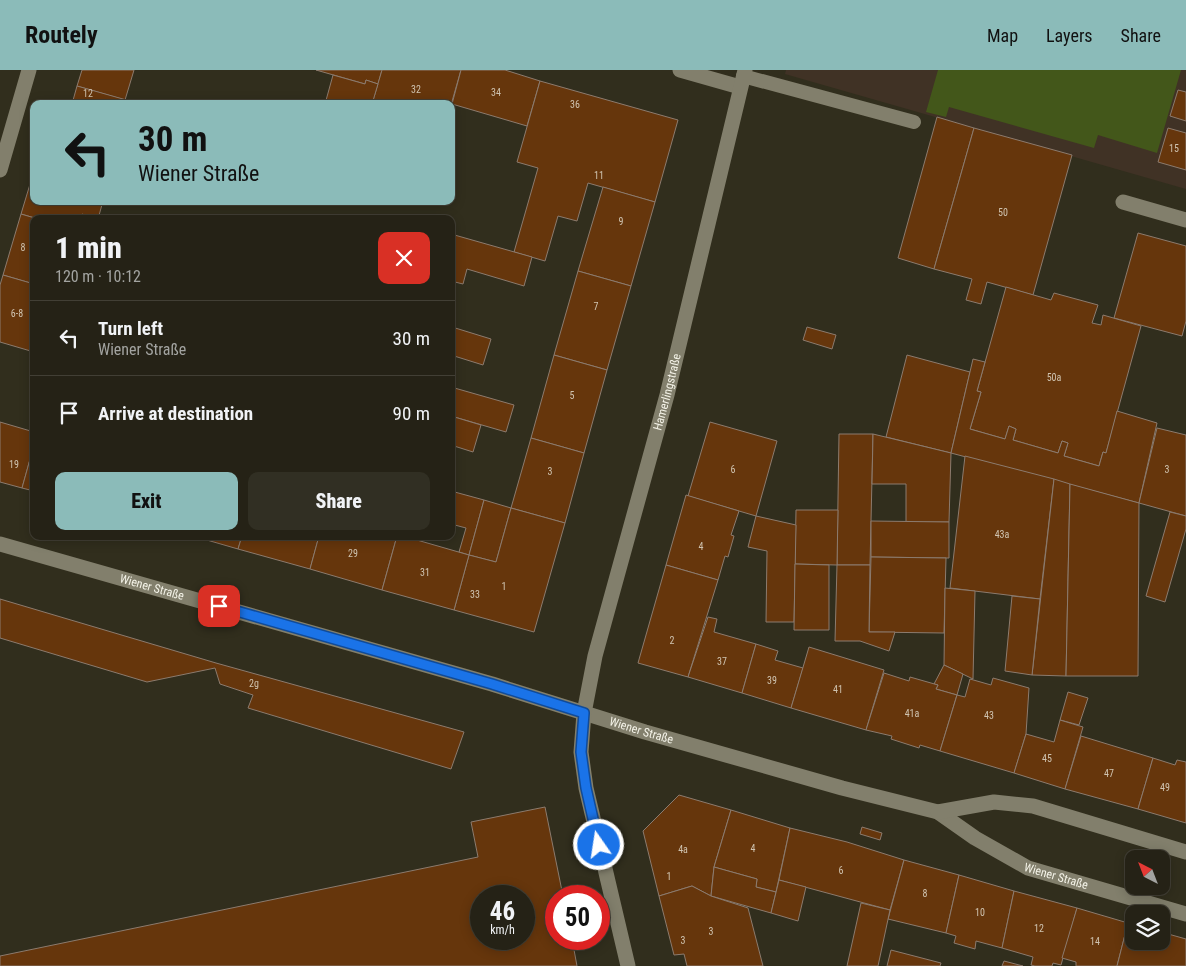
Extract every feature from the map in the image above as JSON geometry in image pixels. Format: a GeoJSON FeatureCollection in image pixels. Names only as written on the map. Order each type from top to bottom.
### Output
{"type":"FeatureCollection","features":[{"type":"Feature","properties":{"kind":"main road"},"geometry":{"type":"LineString","coordinates":[[0,170],[29,70]]}},
{"type":"Feature","properties":{"kind":"main road"},"geometry":{"type":"LineString","coordinates":[[680,70],[743,78]]}},
{"type":"Feature","properties":{"kind":"main road","name":"Hamerlingstraße"},"geometry":{"type":"LineString","coordinates":[[628,966],[586,788],[581,752],[584,713],[596,656],[667,394],[743,78]]}},
{"type":"Feature","properties":{"kind":"main road"},"geometry":{"type":"LineString","coordinates":[[1123,202],[1186,220]]}},
{"type":"Feature","properties":{"kind":"main road","name":"Wiener Straße"},"geometry":{"type":"LineString","coordinates":[[0,544],[492,684],[645,732],[842,788],[938,812],[975,838],[1028,868],[1186,914]]}},
{"type":"Feature","properties":{"kind":"main road","name":"Wiener Straße"},"geometry":{"type":"LineString","coordinates":[[938,812],[994,802],[1033,806],[1186,852]]}},
{"type":"Feature","properties":{"kind":"lane"},"geometry":{"type":"LineString","coordinates":[[743,78],[914,122]]}},
{"type":"Feature","properties":{"kind":"shaded area"},"geometry":{"type":"Polygon","coordinates":[[[786,70],[1186,70],[1186,189],[785,74],[786,70]]]}},
{"type":"Feature","properties":{"kind":"green space"},"geometry":{"type":"Polygon","coordinates":[[[938,70],[1181,70],[1157,153],[1098,135],[1094,148],[949,107],[946,117],[926,112],[938,70]]]}},
{"type":"Feature","properties":{"kind":"building"},"geometry":{"type":"Polygon","coordinates":[[[82,70],[134,70],[125,100],[77,86],[82,70]]]}},
{"type":"Feature","properties":{"kind":"building"},"geometry":{"type":"Polygon","coordinates":[[[316,70],[382,70],[378,84],[366,80],[365,84],[316,70]]]}},
{"type":"Feature","properties":{"kind":"building"},"geometry":{"type":"Polygon","coordinates":[[[382,70],[461,70],[452,100],[373,100],[382,70]]]}},
{"type":"Feature","properties":{"kind":"building"},"geometry":{"type":"Polygon","coordinates":[[[461,70],[505,70],[540,81],[527,126],[455,105],[455,100],[453,100],[461,70]]]}},
{"type":"Feature","properties":{"kind":"building"},"geometry":{"type":"Polygon","coordinates":[[[333,75],[365,84],[366,80],[378,84],[373,100],[326,100],[333,75]]]}},
{"type":"Feature","properties":{"kind":"building"},"geometry":{"type":"Polygon","coordinates":[[[540,81],[678,120],[655,202],[588,183],[577,221],[558,216],[545,261],[514,252],[538,168],[517,162],[540,81]]]}},
{"type":"Feature","properties":{"kind":"building"},"geometry":{"type":"Polygon","coordinates":[[[77,86],[126,100],[73,100],[77,86]]]}},
{"type":"Feature","properties":{"kind":"building"},"geometry":{"type":"Polygon","coordinates":[[[1178,90],[1186,92],[1186,121],[1170,116],[1178,90]]]}},
{"type":"Feature","properties":{"kind":"building"},"geometry":{"type":"Polygon","coordinates":[[[937,117],[974,128],[934,269],[898,258],[937,117]]]}},
{"type":"Feature","properties":{"kind":"building"},"geometry":{"type":"Polygon","coordinates":[[[974,128],[1072,155],[1033,295],[987,282],[981,304],[966,300],[972,279],[934,269],[974,128]]]}},
{"type":"Feature","properties":{"kind":"building"},"geometry":{"type":"Polygon","coordinates":[[[1168,128],[1186,133],[1186,170],[1158,162],[1168,128]]]}},
{"type":"Feature","properties":{"kind":"building"},"geometry":{"type":"Polygon","coordinates":[[[30,184],[30,205],[102,205],[99,215],[30,215],[30,217],[21,214],[30,184]]]}},
{"type":"Feature","properties":{"kind":"building"},"geometry":{"type":"Polygon","coordinates":[[[603,187],[655,202],[631,286],[578,271],[603,187]]]}},
{"type":"Feature","properties":{"kind":"building"},"geometry":{"type":"Polygon","coordinates":[[[21,214],[30,217],[30,283],[3,275],[21,214]]]}},
{"type":"Feature","properties":{"kind":"building"},"geometry":{"type":"Polygon","coordinates":[[[1138,233],[1186,246],[1186,321],[1182,336],[1114,318],[1138,233]]]}},
{"type":"Feature","properties":{"kind":"building"},"geometry":{"type":"Polygon","coordinates":[[[455,235],[532,257],[524,286],[467,269],[463,284],[455,282],[455,235]]]}},
{"type":"Feature","properties":{"kind":"building"},"geometry":{"type":"Polygon","coordinates":[[[578,271],[631,286],[607,370],[554,355],[578,271]]]}},
{"type":"Feature","properties":{"kind":"building"},"geometry":{"type":"Polygon","coordinates":[[[3,275],[30,283],[30,351],[0,342],[0,285],[3,275]]]}},
{"type":"Feature","properties":{"kind":"building"},"geometry":{"type":"Polygon","coordinates":[[[1006,287],[1051,300],[1054,293],[1098,305],[1092,323],[1101,325],[1103,315],[1141,326],[1106,453],[1103,452],[1099,466],[1064,456],[1068,443],[1062,441],[1058,453],[1013,440],[1016,429],[1009,426],[1005,439],[970,429],[981,392],[977,391],[1006,287]]]}},
{"type":"Feature","properties":{"kind":"building"},"geometry":{"type":"Polygon","coordinates":[[[807,327],[836,335],[832,349],[803,340],[807,327]]]}},
{"type":"Feature","properties":{"kind":"building"},"geometry":{"type":"Polygon","coordinates":[[[455,328],[491,339],[483,365],[455,356],[455,328]]]}},
{"type":"Feature","properties":{"kind":"building"},"geometry":{"type":"Polygon","coordinates":[[[554,355],[607,370],[584,453],[531,438],[554,355]]]}},
{"type":"Feature","properties":{"kind":"building"},"geometry":{"type":"Polygon","coordinates":[[[907,355],[970,372],[951,453],[886,437],[907,355]]]}},
{"type":"Feature","properties":{"kind":"building"},"geometry":{"type":"Polygon","coordinates":[[[973,359],[985,362],[977,391],[981,392],[970,429],[1005,439],[1009,426],[1016,429],[1013,440],[1058,453],[1062,441],[1068,443],[1064,456],[1099,466],[1103,452],[1106,453],[1117,411],[1157,423],[1139,503],[951,453],[973,359]]]}},
{"type":"Feature","properties":{"kind":"building"},"geometry":{"type":"Polygon","coordinates":[[[455,388],[514,405],[506,432],[455,417],[455,388]]]}},
{"type":"Feature","properties":{"kind":"building"},"geometry":{"type":"Polygon","coordinates":[[[455,417],[481,425],[473,452],[455,446],[455,417]]]}},
{"type":"Feature","properties":{"kind":"building"},"geometry":{"type":"Polygon","coordinates":[[[0,422],[30,431],[30,459],[22,488],[0,482],[0,422]]]}},
{"type":"Feature","properties":{"kind":"building"},"geometry":{"type":"Polygon","coordinates":[[[710,422],[777,441],[756,516],[688,496],[710,422]]]}},
{"type":"Feature","properties":{"kind":"building"},"geometry":{"type":"Polygon","coordinates":[[[1157,428],[1186,435],[1186,516],[1139,503],[1157,428]]]}},
{"type":"Feature","properties":{"kind":"building"},"geometry":{"type":"Polygon","coordinates":[[[839,434],[873,434],[870,565],[837,565],[839,434]]]}},
{"type":"Feature","properties":{"kind":"building"},"geometry":{"type":"Polygon","coordinates":[[[873,434],[951,453],[949,522],[906,522],[906,484],[872,484],[873,434]]]}},
{"type":"Feature","properties":{"kind":"building"},"geometry":{"type":"Polygon","coordinates":[[[531,438],[584,453],[565,523],[511,508],[531,438]]]}},
{"type":"Feature","properties":{"kind":"building"},"geometry":{"type":"Polygon","coordinates":[[[965,456],[1054,479],[1040,599],[950,588],[965,456]]]}},
{"type":"Feature","properties":{"kind":"building"},"geometry":{"type":"Polygon","coordinates":[[[30,459],[30,490],[22,488],[30,459]]]}},
{"type":"Feature","properties":{"kind":"building"},"geometry":{"type":"Polygon","coordinates":[[[1054,479],[1070,484],[1066,676],[1032,675],[1054,479]]]}},
{"type":"Feature","properties":{"kind":"building"},"geometry":{"type":"Polygon","coordinates":[[[1070,484],[1139,503],[1138,676],[1066,676],[1070,484]]]}},
{"type":"Feature","properties":{"kind":"building"},"geometry":{"type":"Polygon","coordinates":[[[455,492],[484,500],[469,555],[459,552],[466,528],[455,525],[455,492]]]}},
{"type":"Feature","properties":{"kind":"building"},"geometry":{"type":"Polygon","coordinates":[[[686,495],[739,511],[731,535],[734,536],[728,557],[725,556],[718,580],[666,565],[686,495]]]}},
{"type":"Feature","properties":{"kind":"building"},"geometry":{"type":"Polygon","coordinates":[[[484,500],[511,508],[496,562],[469,555],[484,500]]]}},
{"type":"Feature","properties":{"kind":"building"},"geometry":{"type":"Polygon","coordinates":[[[511,508],[565,523],[534,632],[454,610],[469,555],[496,562],[511,508]]]}},
{"type":"Feature","properties":{"kind":"building"},"geometry":{"type":"Polygon","coordinates":[[[796,510],[838,510],[837,565],[795,564],[796,510]]]}},
{"type":"Feature","properties":{"kind":"building"},"geometry":{"type":"Polygon","coordinates":[[[1170,512],[1186,516],[1186,529],[1165,602],[1146,596],[1170,512]]]}},
{"type":"Feature","properties":{"kind":"building"},"geometry":{"type":"Polygon","coordinates":[[[756,516],[796,525],[794,622],[766,622],[767,551],[748,547],[756,516]]]}},
{"type":"Feature","properties":{"kind":"building"},"geometry":{"type":"Polygon","coordinates":[[[871,521],[949,522],[949,558],[871,557],[871,521]]]}},
{"type":"Feature","properties":{"kind":"building"},"geometry":{"type":"Polygon","coordinates":[[[207,540],[241,540],[238,549],[207,540]]]}},
{"type":"Feature","properties":{"kind":"building"},"geometry":{"type":"Polygon","coordinates":[[[241,540],[318,540],[310,569],[238,549],[241,540]]]}},
{"type":"Feature","properties":{"kind":"building"},"geometry":{"type":"Polygon","coordinates":[[[318,540],[396,540],[382,590],[310,569],[318,540]]]}},
{"type":"Feature","properties":{"kind":"building"},"geometry":{"type":"Polygon","coordinates":[[[396,540],[417,540],[469,555],[454,610],[382,590],[396,540]]]}},
{"type":"Feature","properties":{"kind":"building"},"geometry":{"type":"Polygon","coordinates":[[[871,557],[946,558],[944,633],[869,632],[871,557]]]}},
{"type":"Feature","properties":{"kind":"building"},"geometry":{"type":"Polygon","coordinates":[[[795,564],[829,565],[829,630],[794,630],[795,564]]]}},
{"type":"Feature","properties":{"kind":"building"},"geometry":{"type":"Polygon","coordinates":[[[666,565],[718,580],[688,677],[638,663],[666,565]]]}},
{"type":"Feature","properties":{"kind":"building"},"geometry":{"type":"Polygon","coordinates":[[[837,565],[870,565],[869,632],[895,632],[889,651],[860,641],[835,641],[837,565]]]}},
{"type":"Feature","properties":{"kind":"building"},"geometry":{"type":"Polygon","coordinates":[[[945,588],[975,591],[973,679],[944,665],[945,588]]]}},
{"type":"Feature","properties":{"kind":"building"},"geometry":{"type":"Polygon","coordinates":[[[1012,596],[1040,599],[1032,675],[1005,671],[1012,596]]]}},
{"type":"Feature","properties":{"kind":"building"},"geometry":{"type":"Polygon","coordinates":[[[0,599],[216,663],[464,732],[451,769],[248,708],[253,695],[220,684],[215,668],[147,682],[0,638],[0,599]]]}},
{"type":"Feature","properties":{"kind":"building"},"geometry":{"type":"Polygon","coordinates":[[[708,617],[717,619],[714,632],[756,644],[742,693],[688,677],[708,617]]]}},
{"type":"Feature","properties":{"kind":"building"},"geometry":{"type":"Polygon","coordinates":[[[756,644],[778,651],[775,660],[803,668],[791,708],[742,693],[756,644]]]}},
{"type":"Feature","properties":{"kind":"building"},"geometry":{"type":"Polygon","coordinates":[[[809,647],[884,670],[866,730],[791,708],[809,647]]]}},
{"type":"Feature","properties":{"kind":"building"},"geometry":{"type":"Polygon","coordinates":[[[944,665],[963,674],[957,695],[936,689],[938,685],[934,684],[944,665]]]}},
{"type":"Feature","properties":{"kind":"building"},"geometry":{"type":"Polygon","coordinates":[[[884,673],[909,681],[910,677],[938,685],[936,689],[957,695],[940,751],[920,745],[919,748],[891,739],[892,736],[866,730],[884,673]]]}},
{"type":"Feature","properties":{"kind":"building"},"geometry":{"type":"Polygon","coordinates":[[[993,678],[1029,688],[1026,734],[1014,773],[940,751],[957,695],[965,697],[970,679],[991,685],[993,678]]]}},
{"type":"Feature","properties":{"kind":"building"},"geometry":{"type":"Polygon","coordinates":[[[1068,692],[1088,698],[1079,725],[1060,720],[1068,692]]]}},
{"type":"Feature","properties":{"kind":"building"},"geometry":{"type":"Polygon","coordinates":[[[1060,720],[1083,727],[1065,789],[1014,773],[1026,734],[1054,742],[1060,720]]]}},
{"type":"Feature","properties":{"kind":"building"},"geometry":{"type":"Polygon","coordinates":[[[1081,736],[1153,758],[1138,809],[1065,789],[1081,736]]]}},
{"type":"Feature","properties":{"kind":"building"},"geometry":{"type":"Polygon","coordinates":[[[1153,758],[1175,765],[1177,760],[1186,762],[1186,823],[1138,809],[1153,758]]]}},
{"type":"Feature","properties":{"kind":"building"},"geometry":{"type":"Polygon","coordinates":[[[679,795],[731,810],[714,867],[711,896],[692,886],[659,896],[643,831],[679,795]]]}},
{"type":"Feature","properties":{"kind":"building"},"geometry":{"type":"Polygon","coordinates":[[[545,807],[561,885],[545,885],[545,950],[574,950],[577,966],[0,966],[0,956],[478,857],[471,822],[545,807]]]}},
{"type":"Feature","properties":{"kind":"building"},"geometry":{"type":"Polygon","coordinates":[[[731,810],[790,828],[776,892],[756,887],[757,879],[714,867],[731,810]]]}},
{"type":"Feature","properties":{"kind":"building"},"geometry":{"type":"Polygon","coordinates":[[[862,827],[882,833],[880,840],[860,834],[862,827]]]}},
{"type":"Feature","properties":{"kind":"building"},"geometry":{"type":"Polygon","coordinates":[[[790,828],[847,842],[904,860],[890,910],[779,880],[790,828]]]}},
{"type":"Feature","properties":{"kind":"building"},"geometry":{"type":"Polygon","coordinates":[[[904,860],[959,875],[946,933],[888,919],[904,860]]]}},
{"type":"Feature","properties":{"kind":"building"},"geometry":{"type":"Polygon","coordinates":[[[714,867],[757,879],[756,887],[776,892],[771,913],[711,896],[714,867]]]}},
{"type":"Feature","properties":{"kind":"building"},"geometry":{"type":"Polygon","coordinates":[[[959,875],[1014,891],[1002,948],[976,941],[975,949],[954,943],[956,936],[946,933],[959,875]]]}},
{"type":"Feature","properties":{"kind":"building"},"geometry":{"type":"Polygon","coordinates":[[[779,880],[806,887],[798,921],[771,913],[779,880]]]}},
{"type":"Feature","properties":{"kind":"building"},"geometry":{"type":"Polygon","coordinates":[[[692,886],[711,896],[748,908],[763,966],[687,966],[684,954],[674,955],[659,896],[692,886]]]}},
{"type":"Feature","properties":{"kind":"building"},"geometry":{"type":"Polygon","coordinates":[[[1014,891],[1077,908],[1061,965],[1053,963],[1052,966],[1031,965],[1033,957],[1002,948],[1014,891]]]}},
{"type":"Feature","properties":{"kind":"building"},"geometry":{"type":"Polygon","coordinates":[[[861,903],[890,910],[878,966],[847,966],[861,903]]]}},
{"type":"Feature","properties":{"kind":"building"},"geometry":{"type":"Polygon","coordinates":[[[1077,908],[1125,922],[1125,935],[1117,966],[1076,966],[1076,962],[1062,958],[1077,908]]]}},
{"type":"Feature","properties":{"kind":"building"},"geometry":{"type":"Polygon","coordinates":[[[1125,935],[1125,950],[1170,950],[1170,935],[1186,939],[1186,966],[1117,966],[1125,935]]]}},
{"type":"Feature","properties":{"kind":"building"},"geometry":{"type":"Polygon","coordinates":[[[891,950],[941,963],[940,966],[887,966],[891,950]]]}},
{"type":"Feature","properties":{"kind":"building"},"geometry":{"type":"Polygon","coordinates":[[[1004,961],[1023,966],[1002,966],[1004,961]]]}},
{"type":"Feature","properties":{"kind":"route"},"geometry":{"type":"LineString","coordinates":[[219,606],[492,684],[584,713],[581,752],[586,788],[599,845]]}}]}
